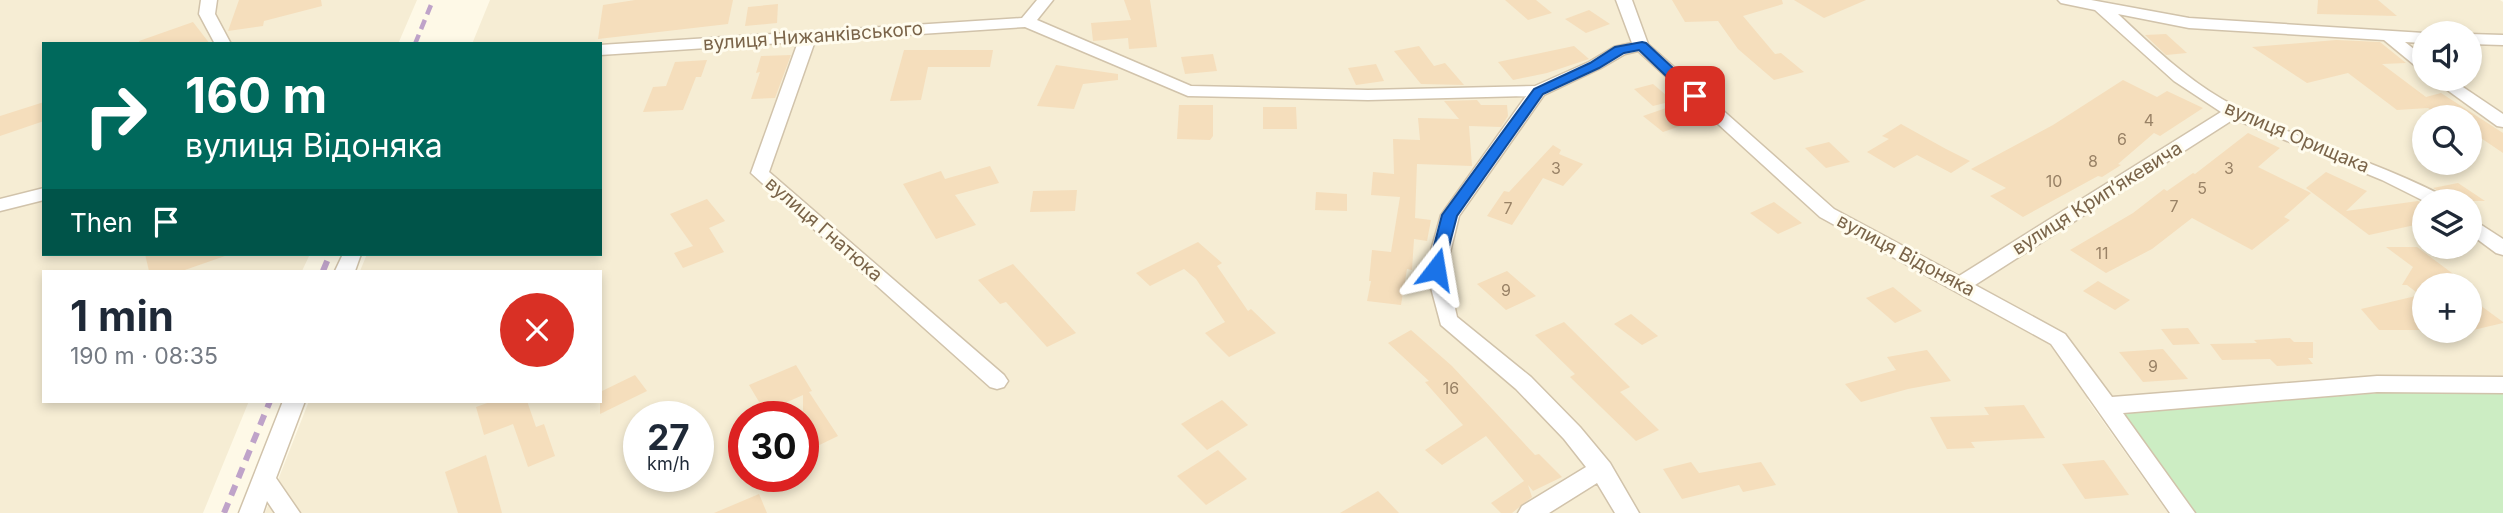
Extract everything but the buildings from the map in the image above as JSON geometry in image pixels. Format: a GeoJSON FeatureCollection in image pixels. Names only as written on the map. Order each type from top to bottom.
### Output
{"type":"FeatureCollection","features":[{"type":"Feature","properties":{"kind":"street"},"geometry":{"type":"LineString","coordinates":[[209,0],[206,14],[222,42]]}},
{"type":"Feature","properties":{"kind":"street"},"geometry":{"type":"LineString","coordinates":[[1027,22],[1045,0]]}},
{"type":"Feature","properties":{"kind":"street","name":"вулиця Відоняка"},"geometry":{"type":"LineString","coordinates":[[1624,0],[1642,46],[1827,213],[2058,339],[2183,513]]}},
{"type":"Feature","properties":{"kind":"street"},"geometry":{"type":"LineString","coordinates":[[2066,0],[2189,23],[2412,38]]}},
{"type":"Feature","properties":{"kind":"street","name":"вулиця Орищака"},"geometry":{"type":"LineString","coordinates":[[2100,6],[2162,64],[2233,112],[2417,189]]}},
{"type":"Feature","properties":{"kind":"street","name":"вулиця Нижанківського"},"geometry":{"type":"LineString","coordinates":[[602,50],[1027,22],[1188,91],[1368,95],[1538,92]]}},
{"type":"Feature","properties":{"kind":"street","name":"вулиця Гнатюка"},"geometry":{"type":"LineString","coordinates":[[808,37],[760,173],[997,381]]}},
{"type":"Feature","properties":{"kind":"street"},"geometry":{"type":"LineString","coordinates":[[2390,37],[2412,55]]}},
{"type":"Feature","properties":{"kind":"street"},"geometry":{"type":"LineString","coordinates":[[2482,39],[2503,40]]}},
{"type":"Feature","properties":{"kind":"street"},"geometry":{"type":"LineString","coordinates":[[1627,513],[1602,469],[1531,391],[1476,341],[1448,320],[1436,269],[1450,215],[1538,92],[1620,50],[1642,46]]}},
{"type":"Feature","properties":{"kind":"street"},"geometry":{"type":"LineString","coordinates":[[2458,91],[2503,122]]}},
{"type":"Feature","properties":{"kind":"street","name":"вулиця Крипʼякевича"},"geometry":{"type":"LineString","coordinates":[[1960,285],[2233,112]]}},
{"type":"Feature","properties":{"kind":"street"},"geometry":{"type":"LineString","coordinates":[[0,205],[42,194]]}},
{"type":"Feature","properties":{"kind":"street"},"geometry":{"type":"LineString","coordinates":[[2482,233],[2503,250]]}},
{"type":"Feature","properties":{"kind":"street"},"geometry":{"type":"LineString","coordinates":[[2106,405],[2377,384],[2503,385]]}},
{"type":"Feature","properties":{"kind":"street"},"geometry":{"type":"LineString","coordinates":[[251,513],[293,403]]}},
{"type":"Feature","properties":{"kind":"street"},"geometry":{"type":"LineString","coordinates":[[1530,513],[1602,469]]}},
{"type":"Feature","properties":{"kind":"street"},"geometry":{"type":"LineString","coordinates":[[263,477],[288,513]]}},
{"type":"Feature","properties":{"kind":"shaded area"},"geometry":{"type":"Polygon","coordinates":[[[0,0],[417,0],[399,42],[42,42],[42,256],[309,256],[302,270],[42,270],[42,403],[248,403],[203,513],[0,513],[0,0]]]}},
{"type":"Feature","properties":{"kind":"shaded area"},"geometry":{"type":"Polygon","coordinates":[[[490,0],[2503,2],[2503,378],[2395,378],[2087,399],[2168,513],[265,513],[308,403],[602,403],[602,270],[360,270],[366,256],[602,256],[602,42],[473,42],[490,0]]]}},
{"type":"Feature","properties":{"kind":"green space"},"geometry":{"type":"Polygon","coordinates":[[[2392,392],[2503,392],[2503,513],[2196,513],[2124,413],[2392,392]]]}},
{"type":"Feature","properties":{"kind":"railway"},"geometry":{"type":"LineString","coordinates":[[416,42],[433,0]]}},
{"type":"Feature","properties":{"kind":"railway"},"geometry":{"type":"LineString","coordinates":[[323,270],[329,256]]}},
{"type":"Feature","properties":{"kind":"railway"},"geometry":{"type":"LineString","coordinates":[[224,513],[269,403]]}},
{"type":"Feature","properties":{"kind":"route"},"geometry":{"type":"LineString","coordinates":[[1436,269],[1450,215],[1538,92],[1620,50],[1642,46],[1695,96]]}}]}
